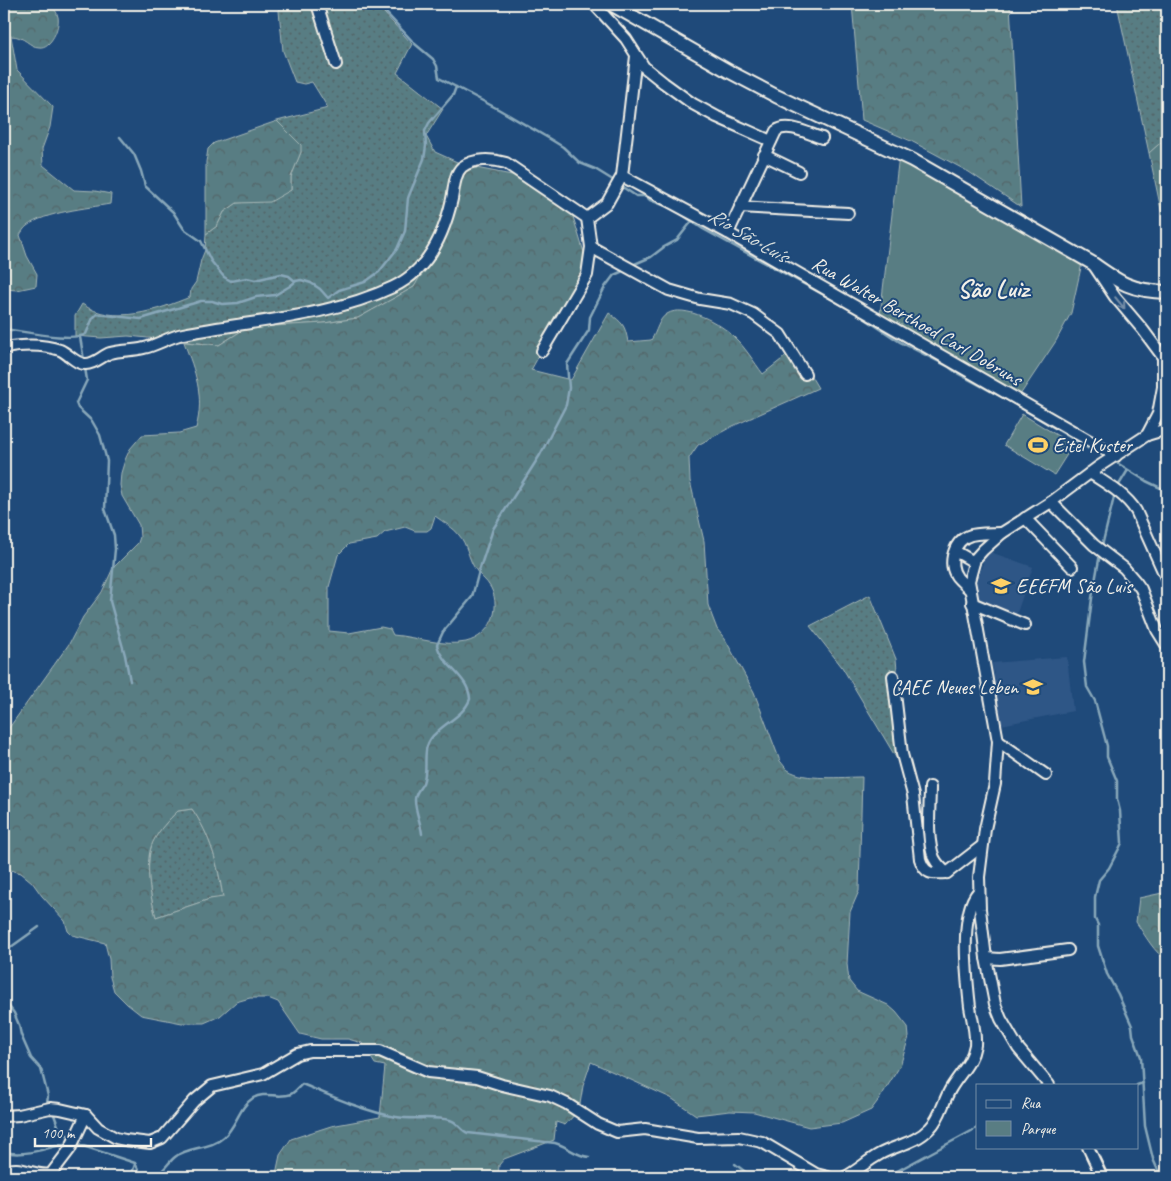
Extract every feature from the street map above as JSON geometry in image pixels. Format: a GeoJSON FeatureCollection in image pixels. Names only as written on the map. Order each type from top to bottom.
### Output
{"type":"FeatureCollection","features":[{"type":"Feature","properties":{"kind":"main road"},"geometry":{"type":"LineString","coordinates":[[611,4],[776,96],[912,160],[1092,263],[1116,280],[1132,288],[1167,292]]}},
{"type":"Feature","properties":{"kind":"street"},"geometry":{"type":"LineString","coordinates":[[317,4],[336,64]]}},
{"type":"Feature","properties":{"kind":"street"},"geometry":{"type":"LineString","coordinates":[[594,4],[626,39],[644,67],[693,104],[771,141]]}},
{"type":"Feature","properties":{"kind":"street"},"geometry":{"type":"LineString","coordinates":[[587,218],[607,203],[619,180],[636,56]]}},
{"type":"Feature","properties":{"kind":"street"},"geometry":{"type":"LineString","coordinates":[[728,233],[776,131],[783,128],[792,128],[822,138]]}},
{"type":"Feature","properties":{"kind":"street"},"geometry":{"type":"LineString","coordinates":[[764,156],[799,172]]}},
{"type":"Feature","properties":{"kind":"street"},"geometry":{"type":"LineString","coordinates":[[4,348],[24,346],[54,349],[67,354],[81,364],[88,364],[108,353],[143,348],[183,334],[285,318],[356,302],[410,277],[424,263],[436,243],[445,222],[457,176],[462,168],[478,161],[496,160],[506,163],[587,218],[590,247],[587,276],[542,351]]}},
{"type":"Feature","properties":{"kind":"street","name":"Rua Walter Berthoed Carl Dobruns"},"geometry":{"type":"LineString","coordinates":[[619,180],[728,233],[1115,456]]}},
{"type":"Feature","properties":{"kind":"street"},"geometry":{"type":"LineString","coordinates":[[740,208],[848,213]]}},
{"type":"Feature","properties":{"kind":"street"},"geometry":{"type":"LineString","coordinates":[[590,247],[669,290],[700,299],[731,304],[753,314],[780,334],[804,374]]}},
{"type":"Feature","properties":{"kind":"street"},"geometry":{"type":"LineString","coordinates":[[1092,263],[1115,298],[1165,354],[1160,408],[1147,435]]}},
{"type":"Feature","properties":{"kind":"street"},"geometry":{"type":"LineString","coordinates":[[1048,1084],[1018,1048],[1001,1019],[995,1004],[986,958],[978,892],[982,846],[995,784],[998,741],[969,581],[974,562],[983,550],[1002,533],[1147,435],[1167,429]]}},
{"type":"Feature","properties":{"kind":"street"},"geometry":{"type":"LineString","coordinates":[[1094,470],[1108,485],[1130,502],[1136,511],[1167,580]]}},
{"type":"Feature","properties":{"kind":"street"},"geometry":{"type":"LineString","coordinates":[[1050,502],[1094,545],[1124,568],[1136,582],[1141,589],[1157,630],[1167,646]]}},
{"type":"Feature","properties":{"kind":"street"},"geometry":{"type":"LineString","coordinates":[[1024,518],[1072,566]]}},
{"type":"Feature","properties":{"kind":"street"},"geometry":{"type":"LineString","coordinates":[[972,592],[957,576],[952,556],[964,539],[969,536],[1002,533]]}},
{"type":"Feature","properties":{"kind":"street"},"geometry":{"type":"LineString","coordinates":[[969,536],[983,550]]}},
{"type":"Feature","properties":{"kind":"street"},"geometry":{"type":"LineString","coordinates":[[955,551],[974,562]]}},
{"type":"Feature","properties":{"kind":"street"},"geometry":{"type":"LineString","coordinates":[[972,603],[1025,625]]}},
{"type":"Feature","properties":{"kind":"street"},"geometry":{"type":"LineString","coordinates":[[893,676],[902,754],[913,795],[920,859],[923,867],[926,871],[939,874],[947,873],[982,846]]}},
{"type":"Feature","properties":{"kind":"street"},"geometry":{"type":"LineString","coordinates":[[998,741],[1046,775]]}},
{"type":"Feature","properties":{"kind":"street"},"geometry":{"type":"LineString","coordinates":[[930,787],[932,849],[937,864],[947,873]]}},
{"type":"Feature","properties":{"kind":"street"},"geometry":{"type":"LineString","coordinates":[[845,1177],[880,1154],[917,1138],[931,1127],[937,1120],[952,1087],[971,1058],[975,1038],[968,991],[966,939],[969,907],[978,892]]}},
{"type":"Feature","properties":{"kind":"street"},"geometry":{"type":"LineString","coordinates":[[986,958],[1000,959],[1068,950]]}},
{"type":"Feature","properties":{"kind":"street"},"geometry":{"type":"LineString","coordinates":[[4,1116],[19,1116],[50,1108],[86,1115],[98,1128],[116,1138],[135,1142],[156,1141],[169,1131],[194,1101],[212,1086],[263,1074],[297,1054],[310,1051],[380,1050],[428,1072],[477,1077],[550,1096],[598,1124],[617,1132],[645,1129],[698,1138],[739,1137],[762,1142],[816,1174],[828,1177]]}},
{"type":"Feature","properties":{"kind":"street"},"geometry":{"type":"LineString","coordinates":[[4,1172],[16,1168],[42,1175],[51,1174],[70,1149],[86,1115]]}},
{"type":"Feature","properties":{"kind":"street"},"geometry":{"type":"LineString","coordinates":[[1088,1148],[1102,1177]]}},
{"type":"Feature","properties":{"kind":"shaded area","name":"EEEFM São Luis"},"geometry":{"type":"Polygon","coordinates":[[[987,551],[1033,567],[1014,621],[969,605],[987,551]]]}},
{"type":"Feature","properties":{"kind":"shaded area","name":"CAEE Neues Leben"},"geometry":{"type":"Polygon","coordinates":[[[1067,657],[1073,711],[1001,725],[992,663],[1067,657]]]}},
{"type":"Feature","properties":{"kind":"green space"},"geometry":{"type":"Polygon","coordinates":[[[4,4],[49,4],[55,9],[57,15],[58,26],[54,36],[43,47],[36,47],[16,36],[11,36],[17,70],[53,107],[50,127],[42,149],[43,165],[74,190],[111,194],[110,204],[44,217],[25,228],[20,235],[27,256],[37,274],[36,286],[17,290],[4,289],[4,4]]]}},
{"type":"Feature","properties":{"kind":"green space"},"geometry":{"type":"Polygon","coordinates":[[[280,4],[376,4],[412,44],[397,73],[443,109],[426,136],[435,152],[466,166],[445,232],[417,283],[414,287],[358,318],[243,330],[219,345],[128,336],[101,338],[75,336],[75,316],[82,304],[95,311],[122,315],[150,311],[190,297],[205,250],[206,234],[217,226],[224,212],[237,203],[251,202],[291,190],[291,177],[301,152],[294,139],[277,121],[328,108],[312,82],[304,84],[295,82],[283,51],[280,4]]]}},
{"type":"Feature","properties":{"kind":"green space"},"geometry":{"type":"Polygon","coordinates":[[[852,4],[1010,4],[1021,207],[969,172],[911,141],[862,120],[852,4]]]}},
{"type":"Feature","properties":{"kind":"green space"},"geometry":{"type":"Polygon","coordinates":[[[1117,4],[1167,4],[1167,137],[1149,153],[1117,4]]]}},
{"type":"Feature","properties":{"kind":"green space"},"geometry":{"type":"Polygon","coordinates":[[[277,121],[301,145],[301,152],[291,177],[291,190],[270,202],[237,203],[224,212],[217,226],[206,234],[206,162],[208,149],[214,143],[277,121]]]}},
{"type":"Feature","properties":{"kind":"green space"},"geometry":{"type":"Polygon","coordinates":[[[1167,137],[1167,238],[1149,153],[1167,137]]]}},
{"type":"Feature","properties":{"kind":"green space"},"geometry":{"type":"Polygon","coordinates":[[[900,147],[1082,263],[1071,313],[1056,341],[1020,395],[880,315],[900,147]]]}},
{"type":"Feature","properties":{"kind":"green space"},"geometry":{"type":"Polygon","coordinates":[[[466,166],[517,176],[570,207],[587,262],[584,288],[551,334],[531,370],[571,380],[609,313],[623,325],[628,342],[651,340],[664,316],[674,311],[683,311],[702,316],[721,326],[742,345],[763,374],[795,349],[818,388],[733,426],[698,445],[689,458],[690,481],[704,541],[708,605],[717,629],[725,639],[754,692],[780,761],[788,770],[804,776],[824,778],[862,777],[859,891],[850,912],[847,964],[849,981],[857,991],[888,1005],[896,1012],[908,1027],[909,1037],[900,1066],[871,1110],[842,1123],[809,1127],[754,1112],[730,1111],[696,1115],[671,1098],[591,1062],[583,1086],[579,1110],[565,1125],[556,1122],[554,1140],[504,1159],[499,1165],[498,1177],[273,1177],[276,1174],[280,1155],[291,1139],[331,1126],[380,1117],[385,1066],[375,1064],[362,1043],[348,1039],[321,1039],[300,1034],[278,1002],[268,998],[250,998],[236,1002],[220,1016],[204,1023],[182,1023],[141,1015],[114,991],[105,943],[72,935],[68,931],[65,921],[32,882],[21,873],[4,868],[4,735],[69,644],[83,617],[102,592],[113,568],[138,543],[140,537],[139,525],[122,496],[120,485],[121,473],[130,449],[142,435],[179,433],[196,428],[199,416],[198,384],[184,342],[219,345],[243,330],[358,318],[414,287],[445,232],[453,181],[466,166]],[[435,516],[431,528],[427,531],[415,531],[405,527],[385,532],[377,539],[349,544],[338,555],[329,587],[329,631],[349,633],[381,627],[390,629],[393,635],[439,643],[466,642],[482,634],[492,621],[494,613],[494,596],[491,588],[476,570],[459,535],[435,516]],[[192,809],[178,811],[174,814],[158,833],[150,850],[148,869],[156,917],[210,899],[223,897],[213,851],[199,819],[192,809]]]}},
{"type":"Feature","properties":{"kind":"green space","name":"Eitel Kuster"},"geometry":{"type":"Polygon","coordinates":[[[1022,414],[1073,445],[1054,475],[1004,445],[1022,414]]]}},
{"type":"Feature","properties":{"kind":"green space"},"geometry":{"type":"Polygon","coordinates":[[[870,595],[896,659],[901,714],[901,766],[842,667],[810,626],[870,595]]]}},
{"type":"Feature","properties":{"kind":"green space"},"geometry":{"type":"Polygon","coordinates":[[[192,809],[199,819],[213,851],[223,898],[210,899],[156,917],[149,881],[149,862],[152,844],[167,822],[178,811],[192,809]]]}},
{"type":"Feature","properties":{"kind":"green space"},"geometry":{"type":"Polygon","coordinates":[[[1167,892],[1167,959],[1154,949],[1136,922],[1139,898],[1167,892]]]}},
{"type":"Feature","properties":{"kind":"waterway","name":"Rio São Luís"},"geometry":{"type":"LineString","coordinates":[[378,4],[415,44],[433,59],[437,66],[439,78],[550,139],[563,147],[580,163],[595,169],[616,182]]}},
{"type":"Feature","properties":{"kind":"waterway"},"geometry":{"type":"LineString","coordinates":[[4,329],[46,335],[79,336],[86,334],[93,318],[97,314],[141,319],[201,301],[212,301],[222,304],[238,303],[256,297],[275,295],[296,281],[301,280],[311,283],[328,298],[339,290],[365,282],[379,272],[397,249],[405,231],[408,198],[424,159],[426,146],[425,131],[429,123],[453,95],[456,87]]}},
{"type":"Feature","properties":{"kind":"waterway"},"geometry":{"type":"LineString","coordinates":[[120,137],[134,154],[145,186],[173,212],[184,229],[201,241],[211,261],[224,277],[231,281],[247,278],[255,280],[281,274],[289,276],[295,281]]}},
{"type":"Feature","properties":{"kind":"waterway","name":"Rio São Luís"},"geometry":{"type":"LineString","coordinates":[[621,186],[636,196],[646,196],[650,200],[674,209],[703,229],[855,312],[900,342],[949,367],[1086,447],[1107,457]]}},
{"type":"Feature","properties":{"kind":"waterway"},"geometry":{"type":"LineString","coordinates":[[630,266],[651,257],[677,240],[692,221]]}},
{"type":"Feature","properties":{"kind":"waterway"},"geometry":{"type":"LineString","coordinates":[[422,834],[415,800],[425,776],[428,744],[437,732],[464,709],[470,699],[465,684],[444,659],[437,645],[443,632],[472,597],[493,529],[540,455],[566,405],[569,388],[567,364],[589,330],[590,317],[605,287],[614,275],[625,268]]}},
{"type":"Feature","properties":{"kind":"waterway"},"geometry":{"type":"LineString","coordinates":[[80,337],[84,360]]}},
{"type":"Feature","properties":{"kind":"waterway"},"geometry":{"type":"LineString","coordinates":[[85,368],[87,380],[76,403],[78,408],[92,421],[100,435],[107,461],[105,509],[114,535],[115,549],[110,601],[130,681]]}},
{"type":"Feature","properties":{"kind":"waterway"},"geometry":{"type":"LineString","coordinates":[[1114,461],[1146,481],[1167,491]]}},
{"type":"Feature","properties":{"kind":"waterway"},"geometry":{"type":"LineString","coordinates":[[1117,488],[1128,470]]}},
{"type":"Feature","properties":{"kind":"waterway"},"geometry":{"type":"LineString","coordinates":[[1102,546],[1115,493]]}},
{"type":"Feature","properties":{"kind":"waterway"},"geometry":{"type":"LineString","coordinates":[[1100,554],[1084,662],[1087,687],[1095,701],[1107,746],[1107,757],[1117,781],[1122,843],[1109,868],[1099,880],[1095,897],[1095,919],[1098,925],[1098,946],[1107,974],[1132,1026],[1133,1035],[1141,1057],[1145,1126],[1153,1159],[1161,1177]]}},
{"type":"Feature","properties":{"kind":"waterway"},"geometry":{"type":"LineString","coordinates":[[4,952],[39,927]]}},
{"type":"Feature","properties":{"kind":"waterway"},"geometry":{"type":"LineString","coordinates":[[4,1000],[14,1013],[31,1058],[41,1069],[48,1096],[47,1103]]}},
{"type":"Feature","properties":{"kind":"waterway"},"geometry":{"type":"LineString","coordinates":[[1138,1085],[1143,1083]]}},
{"type":"Feature","properties":{"kind":"waterway"},"geometry":{"type":"LineString","coordinates":[[77,1144],[135,1163],[141,1175],[153,1176],[161,1172],[180,1154],[212,1144],[224,1137],[232,1128],[244,1106],[253,1098],[262,1095],[281,1096],[291,1094],[302,1084],[372,1111],[403,1118],[450,1120],[468,1133],[555,1143],[580,1155],[589,1157]]}},
{"type":"Feature","properties":{"kind":"waterway"},"geometry":{"type":"LineString","coordinates":[[53,1112],[60,1131],[69,1136],[67,1143]]}},
{"type":"Feature","properties":{"kind":"waterway"},"geometry":{"type":"LineString","coordinates":[[886,1177],[976,1129]]}},
{"type":"Feature","properties":{"kind":"waterway"},"geometry":{"type":"LineString","coordinates":[[4,1152],[28,1153],[68,1143]]}},
{"type":"Feature","properties":{"kind":"waterway"},"geometry":{"type":"LineString","coordinates":[[131,1177],[135,1164]]}},
{"type":"Feature","properties":{"kind":"waterway"},"geometry":{"type":"LineString","coordinates":[[735,1164],[752,1177]]}},
{"type":"Feature","properties":{"kind":"place","name":"Eitel Kuster"},"geometry":{"type":"Point","coordinates":[1038,445]}},
{"type":"Feature","properties":{"kind":"place","name":"EEEFM São Luis"},"geometry":{"type":"Point","coordinates":[1001,586]}},
{"type":"Feature","properties":{"kind":"place","name":"CAEE Neues Leben"},"geometry":{"type":"Point","coordinates":[1033,687]}},
{"type":"Feature","properties":{"kind":"district","name":"São Luiz"},"geometry":{"type":"Point","coordinates":[993,289]}}]}
